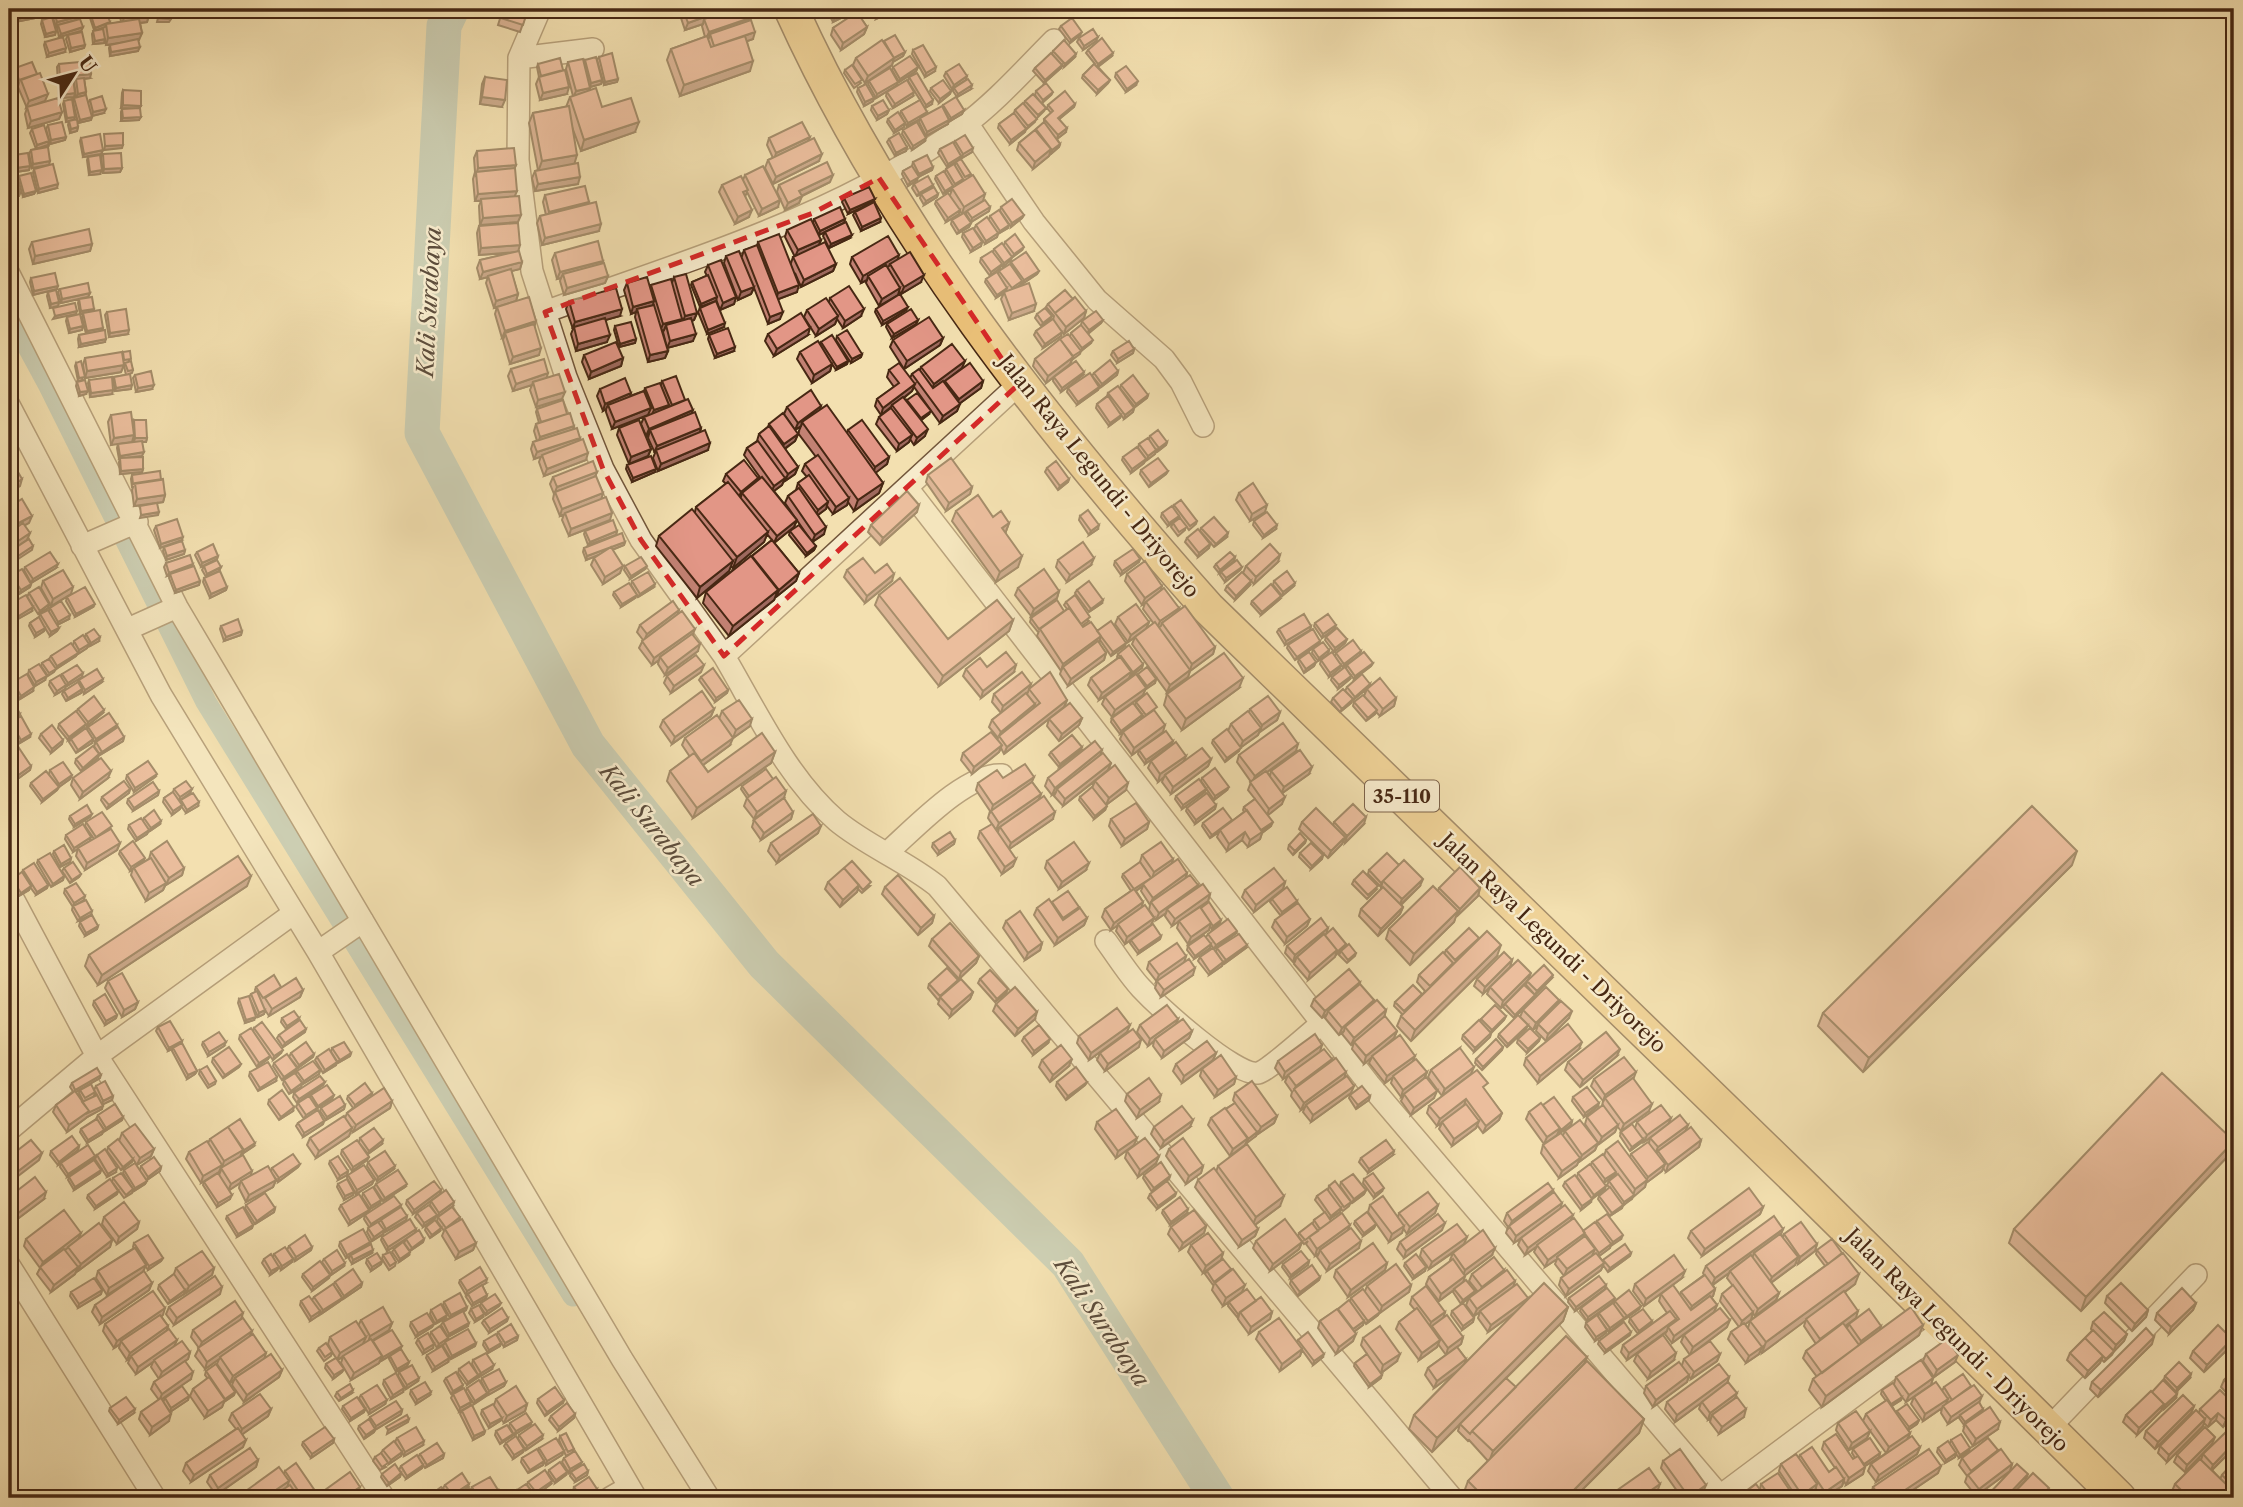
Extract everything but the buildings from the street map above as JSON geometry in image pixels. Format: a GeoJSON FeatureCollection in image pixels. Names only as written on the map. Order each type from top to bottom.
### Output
{"type":"FeatureCollection","features":[{"type":"Feature","properties":{"kind":"main road","name":"Jalan Raya Legundi - Driyorejo"},"geometry":{"type":"LineString","coordinates":[[791,9],[818,68],[880,178],[1019,384],[1130,520],[1208,608],[2048,1429],[2108,1495]]}},
{"type":"Feature","properties":{"kind":"street"},"geometry":{"type":"LineString","coordinates":[[540,9],[519,58],[518,160],[532,271],[566,377],[603,469],[641,540],[724,656],[789,765],[813,799],[839,822],[912,866],[937,886],[1389,1427],[1452,1498]]}},
{"type":"Feature","properties":{"kind":"street"},"geometry":{"type":"LineString","coordinates":[[545,312],[813,213],[880,178],[967,122],[1054,40]]}},
{"type":"Feature","properties":{"kind":"street"},"geometry":{"type":"LineString","coordinates":[[519,58],[593,49]]}},
{"type":"Feature","properties":{"kind":"street"},"geometry":{"type":"LineString","coordinates":[[967,122],[1034,222],[1089,290],[1120,322],[1164,359],[1181,382],[1203,426]]}},
{"type":"Feature","properties":{"kind":"street"},"geometry":{"type":"LineString","coordinates":[[9,274],[174,608],[360,924],[622,1359],[709,1498]]}},
{"type":"Feature","properties":{"kind":"street"},"geometry":{"type":"LineString","coordinates":[[724,656],[1019,384]]}},
{"type":"Feature","properties":{"kind":"street"},"geometry":{"type":"LineString","coordinates":[[9,405],[90,542],[133,627],[161,695],[294,913],[324,948],[633,1492],[610,1498]]}},
{"type":"Feature","properties":{"kind":"street"},"geometry":{"type":"LineString","coordinates":[[908,489],[1369,1084],[1721,1497],[1945,1328]]}},
{"type":"Feature","properties":{"kind":"street"},"geometry":{"type":"LineString","coordinates":[[90,542],[134,524]]}},
{"type":"Feature","properties":{"kind":"street"},"geometry":{"type":"LineString","coordinates":[[133,627],[174,608]]}},
{"type":"Feature","properties":{"kind":"street"},"geometry":{"type":"LineString","coordinates":[[888,852],[974,781],[992,774],[1002,775]]}},
{"type":"Feature","properties":{"kind":"street"},"geometry":{"type":"LineString","coordinates":[[9,891],[97,1056],[384,1498]]}},
{"type":"Feature","properties":{"kind":"street"},"geometry":{"type":"LineString","coordinates":[[9,1130],[97,1056],[294,913]]}},
{"type":"Feature","properties":{"kind":"street"},"geometry":{"type":"LineString","coordinates":[[324,948],[360,924]]}},
{"type":"Feature","properties":{"kind":"street"},"geometry":{"type":"LineString","coordinates":[[1106,940],[1140,987],[1183,1028],[1220,1056],[1254,1073],[1265,1069],[1322,1023]]}},
{"type":"Feature","properties":{"kind":"street"},"geometry":{"type":"LineString","coordinates":[[9,1265],[155,1498]]}},
{"type":"Feature","properties":{"kind":"street"},"geometry":{"type":"LineString","coordinates":[[2048,1429],[2196,1275]]}},
{"type":"Feature","properties":{"kind":"highlighted area"},"geometry":{"type":"Polygon","coordinates":[[[879,178],[1019,384],[724,656],[641,540],[603,469],[545,312],[813,213],[879,178]]]}},
{"type":"Feature","properties":{"kind":"waterway","name":"Kali Surabaya"},"geometry":{"type":"LineString","coordinates":[[452,9],[444,26],[422,433],[588,745],[764,964],[1068,1264],[1217,1498]]}},
{"type":"Feature","properties":{"kind":"waterway"},"geometry":{"type":"LineString","coordinates":[[9,312],[49,386],[206,702],[573,1296]]}}]}
